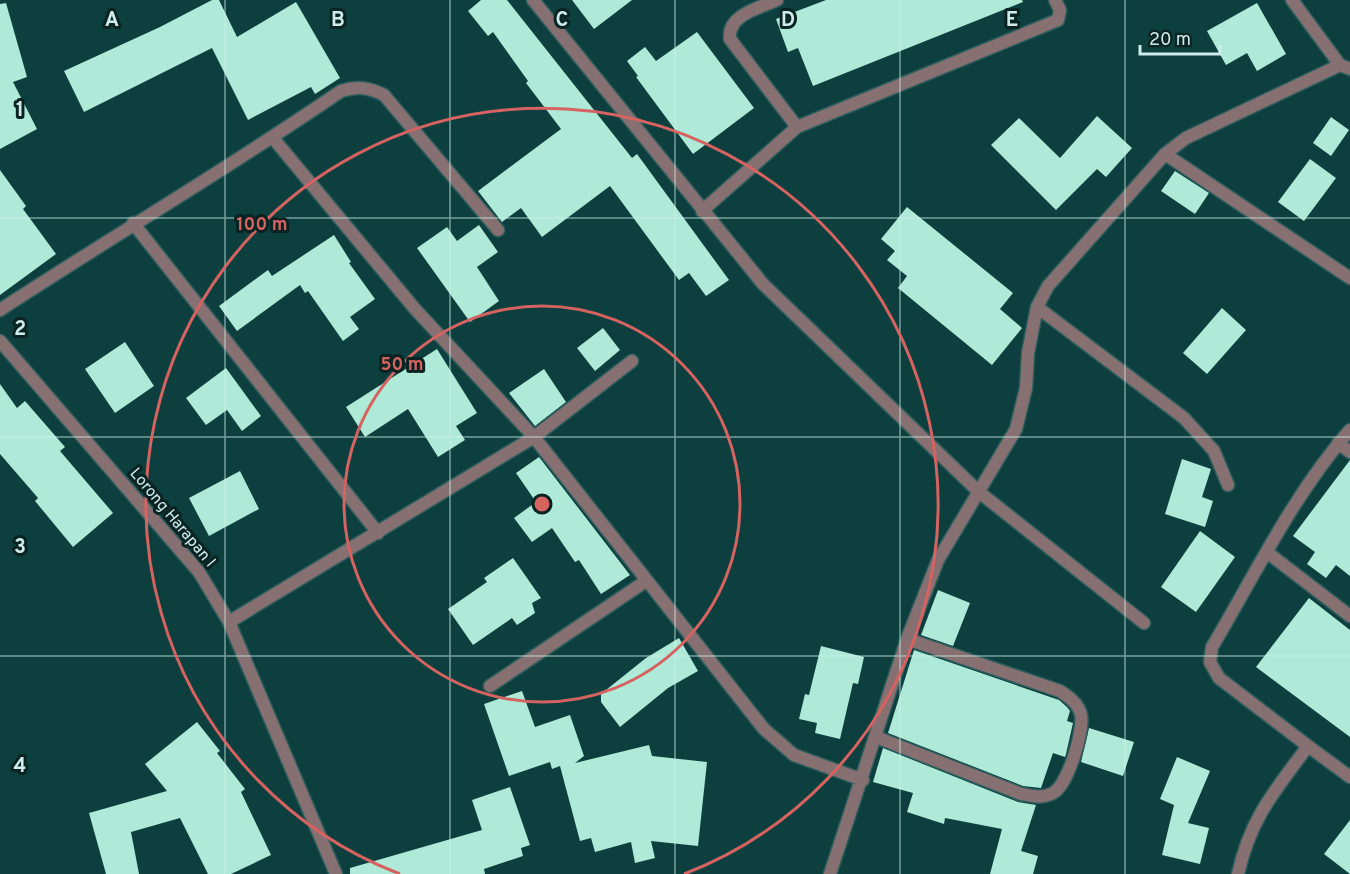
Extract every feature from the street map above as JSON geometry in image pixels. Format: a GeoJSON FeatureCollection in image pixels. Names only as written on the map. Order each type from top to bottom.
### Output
{"type":"FeatureCollection","features":[{"type":"Feature","properties":{"kind":"street"},"geometry":{"type":"LineString","coordinates":[[533,0],[763,284],[979,492],[1144,623]]}},
{"type":"Feature","properties":{"kind":"street"},"geometry":{"type":"LineString","coordinates":[[777,0],[733,22],[729,30],[730,39],[797,127]]}},
{"type":"Feature","properties":{"kind":"street"},"geometry":{"type":"LineString","coordinates":[[702,211],[797,127],[1058,20],[1060,10],[1055,0]]}},
{"type":"Feature","properties":{"kind":"street"},"geometry":{"type":"LineString","coordinates":[[830,874],[907,639],[938,560],[1016,429],[1026,388],[1028,353],[1037,307],[1048,286],[1165,154],[1186,138],[1218,121],[1345,67],[1292,0]]}},
{"type":"Feature","properties":{"kind":"street"},"geometry":{"type":"LineString","coordinates":[[0,310],[133,223],[273,138],[340,92],[352,87],[369,87],[384,95],[498,230]]}},
{"type":"Feature","properties":{"kind":"street"},"geometry":{"type":"LineString","coordinates":[[273,138],[415,309],[534,437],[646,581],[779,744],[813,763],[862,780]]}},
{"type":"Feature","properties":{"kind":"street"},"geometry":{"type":"LineString","coordinates":[[1165,154],[1350,278]]}},
{"type":"Feature","properties":{"kind":"street"},"geometry":{"type":"LineString","coordinates":[[133,223],[378,533]]}},
{"type":"Feature","properties":{"kind":"street"},"geometry":{"type":"LineString","coordinates":[[1037,307],[1184,418],[1214,452],[1228,485]]}},
{"type":"Feature","properties":{"kind":"street","name":"Lorong Harapan I"},"geometry":{"type":"LineString","coordinates":[[0,341],[199,572],[229,622],[336,874]]}},
{"type":"Feature","properties":{"kind":"street"},"geometry":{"type":"LineString","coordinates":[[229,622],[534,437],[632,361]]}},
{"type":"Feature","properties":{"kind":"street"},"geometry":{"type":"LineString","coordinates":[[1350,430],[1338,443],[1286,516],[1268,553],[1212,647],[1210,662],[1219,678],[1350,777]]}},
{"type":"Feature","properties":{"kind":"street"},"geometry":{"type":"LineString","coordinates":[[1338,443],[1350,452]]}},
{"type":"Feature","properties":{"kind":"street"},"geometry":{"type":"LineString","coordinates":[[1268,553],[1350,616]]}},
{"type":"Feature","properties":{"kind":"street"},"geometry":{"type":"LineString","coordinates":[[490,687],[646,581]]}},
{"type":"Feature","properties":{"kind":"street"},"geometry":{"type":"LineString","coordinates":[[876,737],[1021,794],[1039,798],[1054,793],[1065,780],[1082,728],[1081,713],[1073,700],[1060,691],[907,639]]}},
{"type":"Feature","properties":{"kind":"street"},"geometry":{"type":"LineString","coordinates":[[1238,874],[1244,847],[1259,812],[1308,746]]}},
{"type":"Feature","properties":{"kind":"building"},"geometry":{"type":"Polygon","coordinates":[[[212,0],[219,0],[237,37],[296,2],[340,78],[315,94],[311,87],[248,120],[212,48],[84,112],[64,71],[160,27],[212,0]]]}},
{"type":"Feature","properties":{"kind":"building"},"geometry":{"type":"Polygon","coordinates":[[[481,0],[507,0],[632,158],[637,154],[729,280],[706,296],[689,273],[679,280],[610,186],[542,237],[521,208],[502,222],[478,191],[561,129],[526,83],[528,81],[493,32],[488,36],[468,11],[481,0]]]}},
{"type":"Feature","properties":{"kind":"building"},"geometry":{"type":"Polygon","coordinates":[[[572,0],[632,0],[594,29],[572,0]]]}},
{"type":"Feature","properties":{"kind":"building"},"geometry":{"type":"Polygon","coordinates":[[[826,0],[1022,0],[1023,2],[813,86],[798,48],[788,52],[776,19],[826,0]]]}},
{"type":"Feature","properties":{"kind":"building"},"geometry":{"type":"Polygon","coordinates":[[[6,3],[27,77],[13,82],[37,129],[0,149],[0,4],[6,3]]]}},
{"type":"Feature","properties":{"kind":"building"},"geometry":{"type":"Polygon","coordinates":[[[1257,3],[1286,54],[1257,71],[1247,53],[1226,65],[1207,31],[1257,3]]]}},
{"type":"Feature","properties":{"kind":"building"},"geometry":{"type":"Polygon","coordinates":[[[697,32],[754,108],[693,154],[636,77],[638,76],[627,61],[645,47],[656,61],[697,32]]]}},
{"type":"Feature","properties":{"kind":"building"},"geometry":{"type":"Polygon","coordinates":[[[1097,116],[1132,148],[1106,177],[1097,169],[1056,210],[991,145],[1019,118],[1060,158],[1097,116]]]}},
{"type":"Feature","properties":{"kind":"building"},"geometry":{"type":"Polygon","coordinates":[[[1331,117],[1349,130],[1331,156],[1313,143],[1331,117]]]}},
{"type":"Feature","properties":{"kind":"building"},"geometry":{"type":"Polygon","coordinates":[[[1310,159],[1336,178],[1304,221],[1278,202],[1310,159]]]}},
{"type":"Feature","properties":{"kind":"building"},"geometry":{"type":"Polygon","coordinates":[[[0,170],[26,206],[23,209],[56,254],[0,295],[0,170]]]}},
{"type":"Feature","properties":{"kind":"building"},"geometry":{"type":"Polygon","coordinates":[[[1175,171],[1209,193],[1195,214],[1161,191],[1175,171]]]}},
{"type":"Feature","properties":{"kind":"building"},"geometry":{"type":"Polygon","coordinates":[[[907,207],[1013,293],[1000,309],[1022,328],[992,365],[898,288],[907,276],[887,260],[895,251],[881,239],[907,207]]]}},
{"type":"Feature","properties":{"kind":"building"},"geometry":{"type":"Polygon","coordinates":[[[479,225],[498,252],[477,267],[499,301],[470,322],[417,248],[447,227],[457,241],[479,225]]]}},
{"type":"Feature","properties":{"kind":"building"},"geometry":{"type":"Polygon","coordinates":[[[334,235],[351,262],[349,263],[375,299],[350,317],[359,329],[343,341],[308,291],[305,293],[300,285],[237,331],[219,306],[268,270],[272,276],[334,235]]]}},
{"type":"Feature","properties":{"kind":"building"},"geometry":{"type":"Polygon","coordinates":[[[1222,308],[1246,330],[1207,374],[1183,353],[1222,308]]]}},
{"type":"Feature","properties":{"kind":"building"},"geometry":{"type":"Polygon","coordinates":[[[603,328],[620,350],[595,371],[577,348],[603,328]]]}},
{"type":"Feature","properties":{"kind":"building"},"geometry":{"type":"Polygon","coordinates":[[[125,342],[154,386],[115,413],[85,369],[125,342]]]}},
{"type":"Feature","properties":{"kind":"building"},"geometry":{"type":"Polygon","coordinates":[[[437,349],[477,413],[456,426],[465,440],[438,457],[408,409],[365,437],[346,407],[437,349]]]}},
{"type":"Feature","properties":{"kind":"building"},"geometry":{"type":"Polygon","coordinates":[[[226,368],[261,416],[242,431],[227,410],[206,425],[186,398],[226,368]]]}},
{"type":"Feature","properties":{"kind":"building"},"geometry":{"type":"Polygon","coordinates":[[[544,369],[566,402],[535,426],[509,393],[544,369]]]}},
{"type":"Feature","properties":{"kind":"building"},"geometry":{"type":"Polygon","coordinates":[[[0,384],[17,408],[25,401],[65,447],[60,451],[113,513],[73,547],[35,501],[38,498],[0,454],[0,384]]]}},
{"type":"Feature","properties":{"kind":"building"},"geometry":{"type":"Polygon","coordinates":[[[539,457],[630,575],[601,594],[579,560],[575,562],[552,528],[532,542],[514,518],[536,502],[516,473],[539,457]]]}},
{"type":"Feature","properties":{"kind":"building"},"geometry":{"type":"Polygon","coordinates":[[[1182,459],[1211,469],[1202,497],[1213,501],[1205,527],[1165,514],[1182,459]]]}},
{"type":"Feature","properties":{"kind":"building"},"geometry":{"type":"Polygon","coordinates":[[[1350,460],[1350,576],[1336,565],[1326,578],[1307,564],[1315,552],[1293,536],[1350,460]]]}},
{"type":"Feature","properties":{"kind":"building"},"geometry":{"type":"Polygon","coordinates":[[[240,471],[259,509],[209,536],[189,498],[240,471]]]}},
{"type":"Feature","properties":{"kind":"building"},"geometry":{"type":"Polygon","coordinates":[[[1200,531],[1235,557],[1196,612],[1161,587],[1200,531]]]}},
{"type":"Feature","properties":{"kind":"building"},"geometry":{"type":"Polygon","coordinates":[[[513,558],[541,598],[532,603],[535,613],[517,625],[512,618],[473,645],[448,609],[487,582],[484,578],[513,558]]]}},
{"type":"Feature","properties":{"kind":"building"},"geometry":{"type":"Polygon","coordinates":[[[938,590],[970,603],[953,646],[921,635],[938,590]]]}},
{"type":"Feature","properties":{"kind":"building"},"geometry":{"type":"Polygon","coordinates":[[[1309,598],[1350,630],[1350,737],[1256,667],[1309,598]]]}},
{"type":"Feature","properties":{"kind":"building"},"geometry":{"type":"Polygon","coordinates":[[[679,638],[698,671],[668,688],[620,727],[601,702],[601,694],[646,658],[679,638]]]}},
{"type":"Feature","properties":{"kind":"building"},"geometry":{"type":"Polygon","coordinates":[[[821,646],[864,657],[858,684],[853,683],[840,739],[815,733],[817,723],[799,719],[805,694],[809,695],[821,646]]]}},
{"type":"Feature","properties":{"kind":"building"},"geometry":{"type":"Polygon","coordinates":[[[914,650],[1059,700],[1067,707],[1070,711],[1067,721],[1073,723],[1066,754],[1065,757],[1053,753],[1041,788],[1023,786],[888,733],[914,650]]]}},
{"type":"Feature","properties":{"kind":"building"},"geometry":{"type":"Polygon","coordinates":[[[522,691],[535,727],[570,715],[584,756],[575,763],[649,745],[652,756],[707,762],[698,846],[651,841],[655,858],[635,863],[631,842],[595,852],[591,838],[580,841],[560,766],[552,769],[550,762],[509,776],[484,704],[522,691]]]}},
{"type":"Feature","properties":{"kind":"building"},"geometry":{"type":"Polygon","coordinates":[[[197,722],[220,751],[217,753],[245,789],[241,792],[271,855],[231,874],[208,874],[180,818],[131,832],[139,874],[106,874],[89,813],[167,791],[145,764],[197,722]]]}},
{"type":"Feature","properties":{"kind":"building"},"geometry":{"type":"Polygon","coordinates":[[[1089,728],[1134,742],[1123,776],[1081,762],[1089,728]]]}},
{"type":"Feature","properties":{"kind":"building"},"geometry":{"type":"Polygon","coordinates":[[[883,748],[1018,802],[1036,805],[1021,851],[1038,856],[1033,874],[990,874],[1002,829],[945,818],[944,824],[907,812],[913,793],[873,782],[883,748]]]}},
{"type":"Feature","properties":{"kind":"building"},"geometry":{"type":"Polygon","coordinates":[[[1177,757],[1210,771],[1188,823],[1209,828],[1200,864],[1162,855],[1174,805],[1160,799],[1177,757]]]}},
{"type":"Feature","properties":{"kind":"building"},"geometry":{"type":"Polygon","coordinates":[[[510,787],[530,845],[521,848],[523,856],[484,869],[485,874],[350,874],[350,868],[482,830],[472,800],[510,787]]]}},
{"type":"Feature","properties":{"kind":"building"},"geometry":{"type":"Polygon","coordinates":[[[1350,820],[1350,874],[1324,854],[1350,820]]]}}]}
